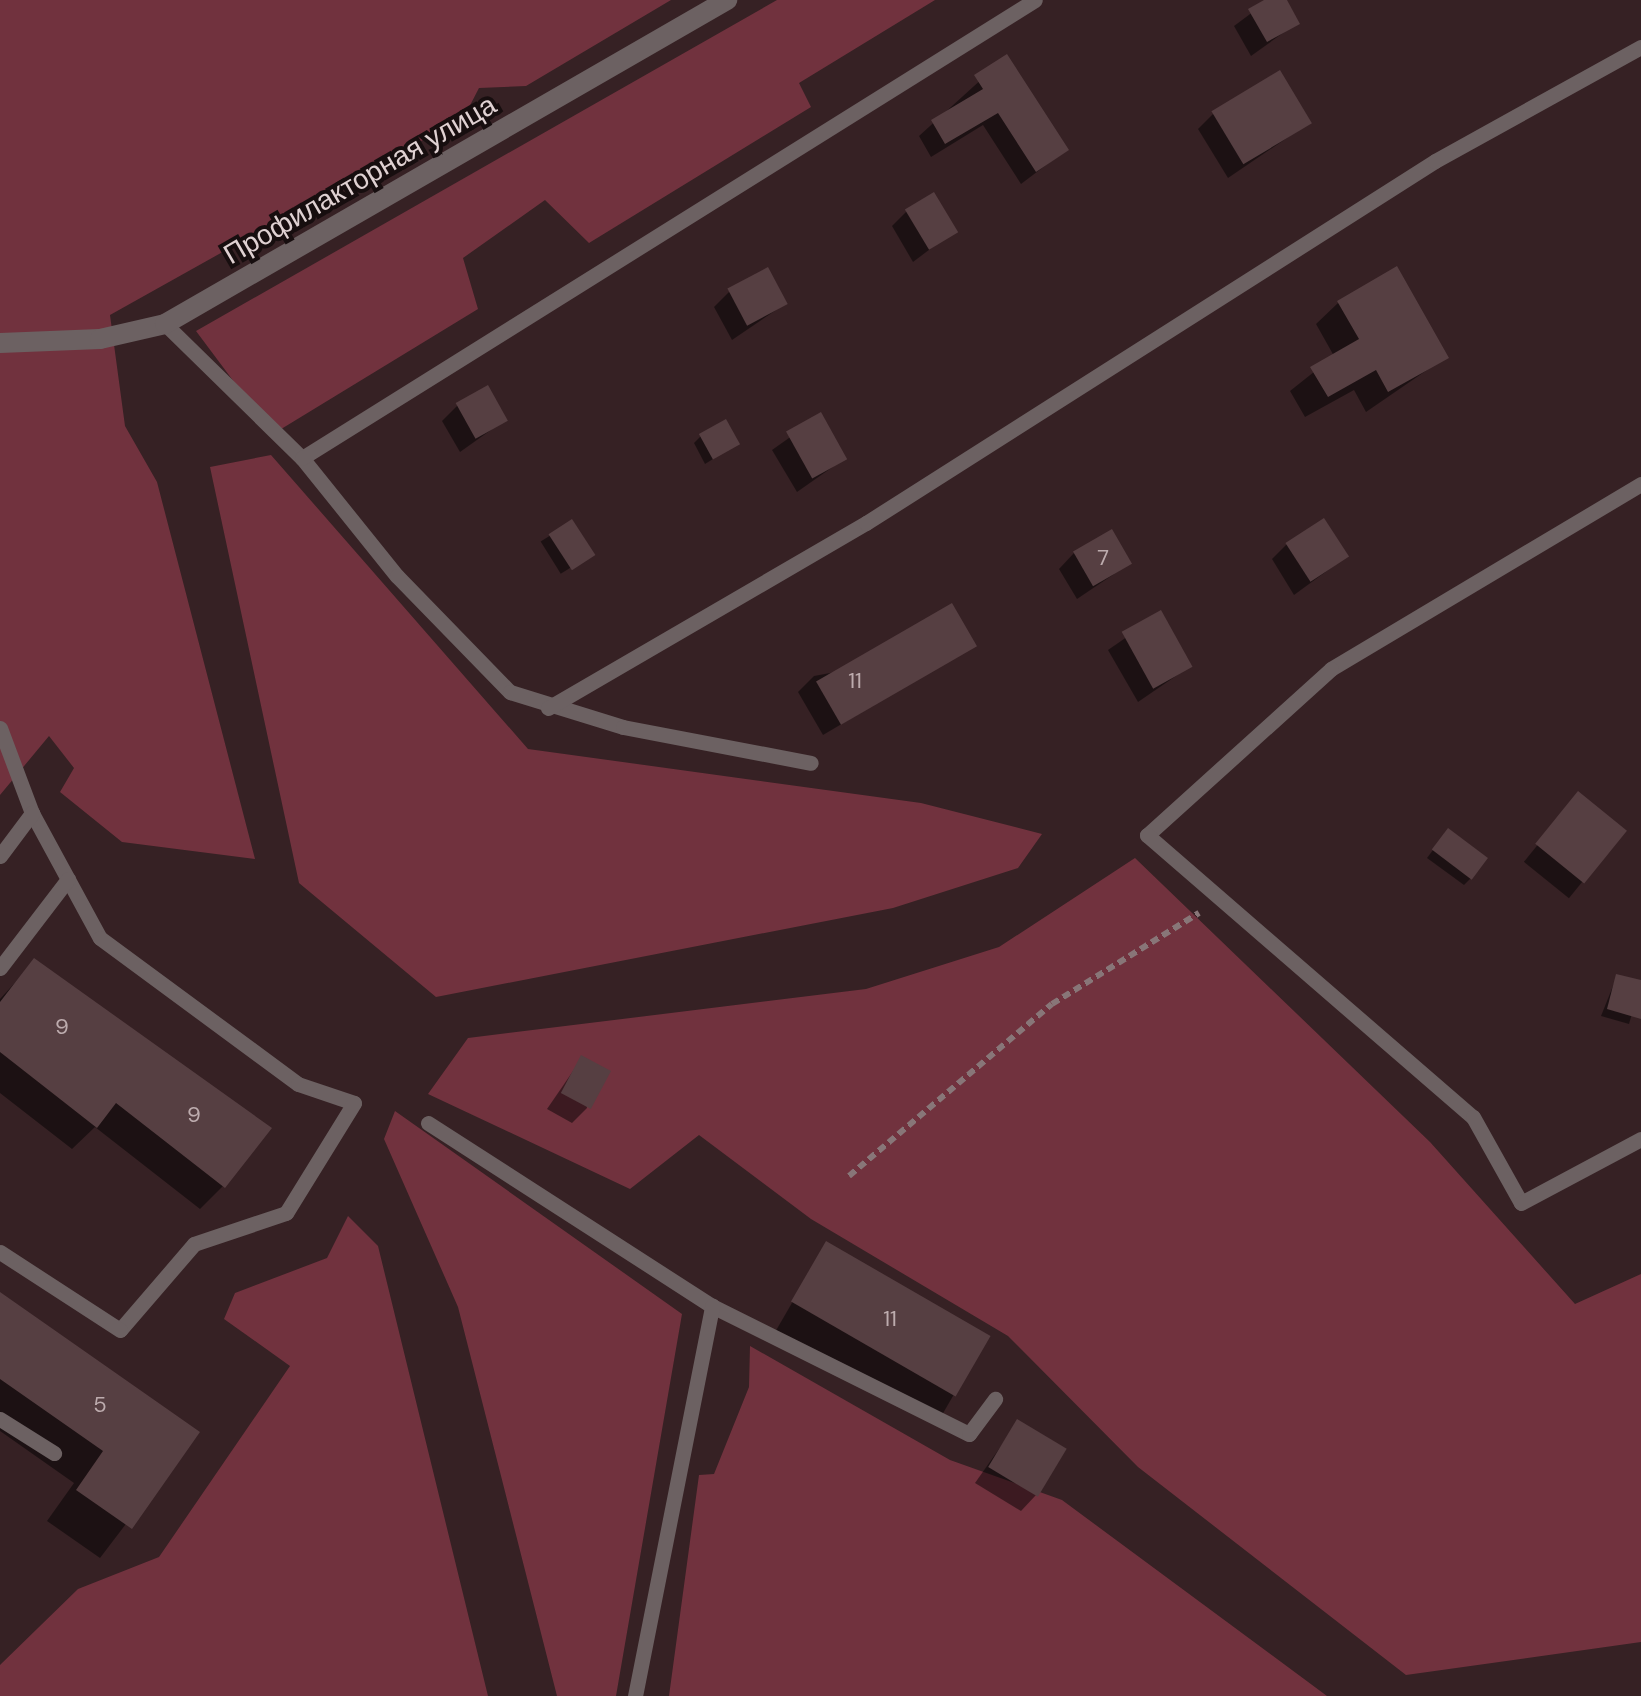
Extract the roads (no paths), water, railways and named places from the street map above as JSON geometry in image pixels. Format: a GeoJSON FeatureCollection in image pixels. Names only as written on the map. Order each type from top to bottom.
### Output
{"type":"FeatureCollection","features":[{"type":"Feature","properties":{"kind":"street","name":"Профилакторная улица"},"geometry":{"type":"LineString","coordinates":[[0,343],[100,339],[165,324],[727,0]]}},
{"type":"Feature","properties":{"kind":"lane"},"geometry":{"type":"LineString","coordinates":[[302,458],[1035,0]]}},
{"type":"Feature","properties":{"kind":"lane"},"geometry":{"type":"LineString","coordinates":[[548,708],[866,524],[1435,161],[1641,47]]}},
{"type":"Feature","properties":{"kind":"lane"},"geometry":{"type":"LineString","coordinates":[[165,324],[302,458],[469,654],[510,692],[548,708],[811,763]]}},
{"type":"Feature","properties":{"kind":"lane"},"geometry":{"type":"LineString","coordinates":[[1641,484],[1331,670],[1208,772],[1146,835],[1473,1117],[1522,1204],[1641,1140]]}},
{"type":"Feature","properties":{"kind":"lane"},"geometry":{"type":"LineString","coordinates":[[0,728],[32,813],[100,938],[298,1084],[354,1103],[286,1213],[194,1244],[120,1330],[0,1252]]}},
{"type":"Feature","properties":{"kind":"lane"},"geometry":{"type":"LineString","coordinates":[[0,856],[32,813]]}},
{"type":"Feature","properties":{"kind":"lane"},"geometry":{"type":"LineString","coordinates":[[0,968],[68,879]]}},
{"type":"Feature","properties":{"kind":"lane"},"geometry":{"type":"LineString","coordinates":[[428,1123],[712,1306],[969,1434],[995,1400]]}},
{"type":"Feature","properties":{"kind":"lane"},"geometry":{"type":"LineString","coordinates":[[635,1696],[712,1306]]}},
{"type":"Feature","properties":{"kind":"lane"},"geometry":{"type":"LineString","coordinates":[[0,1418],[54,1453]]}}]}
